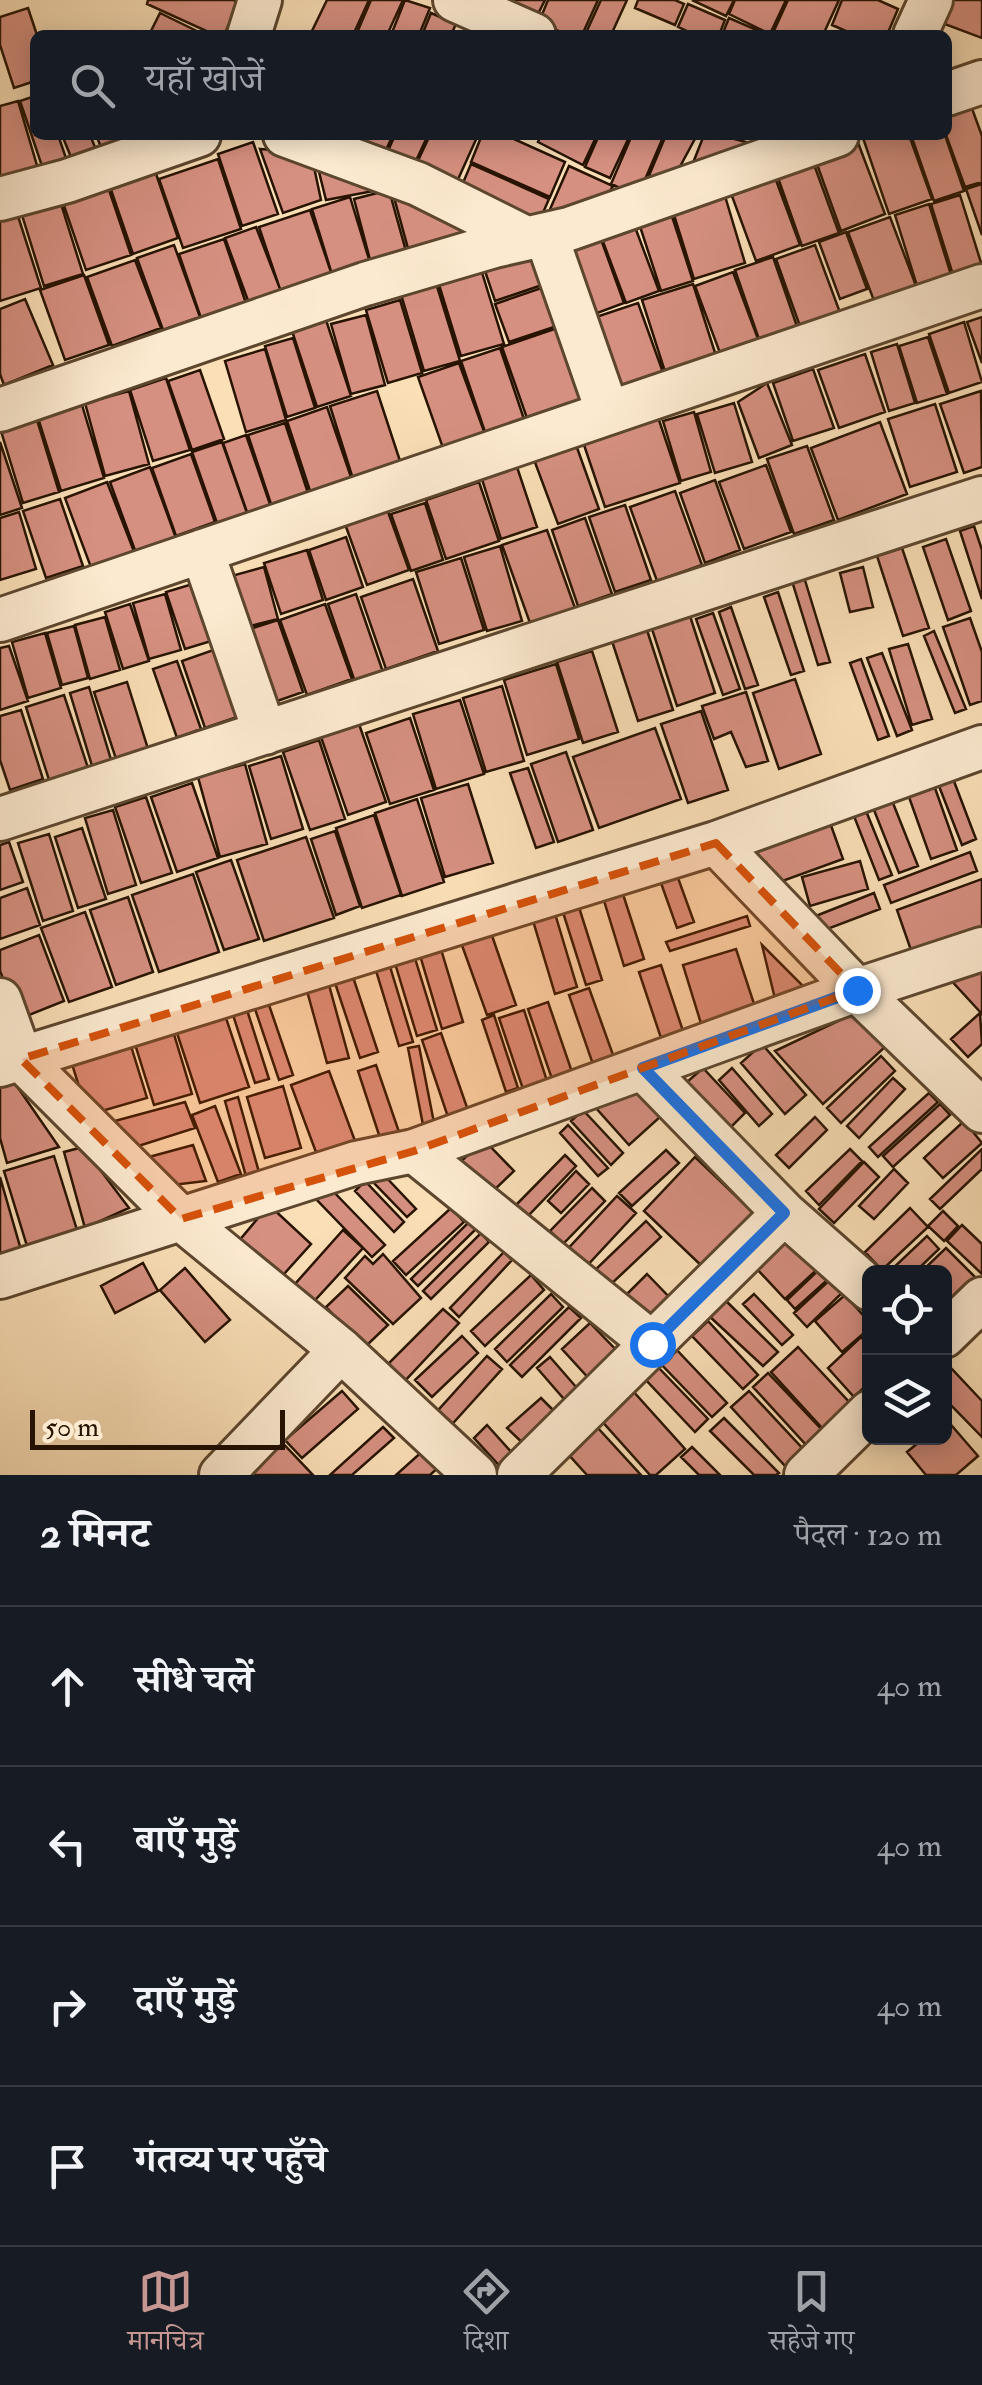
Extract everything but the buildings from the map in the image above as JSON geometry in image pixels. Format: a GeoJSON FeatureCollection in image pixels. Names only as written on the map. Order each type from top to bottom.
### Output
{"type":"FeatureCollection","features":[{"type":"Feature","properties":{"kind":"street"},"geometry":{"type":"LineString","coordinates":[[251,30],[260,0]]}},
{"type":"Feature","properties":{"kind":"street"},"geometry":{"type":"LineString","coordinates":[[455,0],[523,30]]}},
{"type":"Feature","properties":{"kind":"street"},"geometry":{"type":"LineString","coordinates":[[917,30],[930,0]]}},
{"type":"Feature","properties":{"kind":"street"},"geometry":{"type":"LineString","coordinates":[[952,92],[982,82]]}},
{"type":"Feature","properties":{"kind":"street"},"geometry":{"type":"LineString","coordinates":[[0,199],[67,181],[185,140]]}},
{"type":"Feature","properties":{"kind":"street"},"geometry":{"type":"LineString","coordinates":[[299,140],[418,184],[536,236],[608,413]]}},
{"type":"Feature","properties":{"kind":"street"},"geometry":{"type":"LineString","coordinates":[[0,410],[365,284],[536,236],[778,143]]}},
{"type":"Feature","properties":{"kind":"street"},"geometry":{"type":"LineString","coordinates":[[0,620],[982,286]]}},
{"type":"Feature","properties":{"kind":"street"},"geometry":{"type":"LineString","coordinates":[[0,820],[982,498]]}},
{"type":"Feature","properties":{"kind":"street"},"geometry":{"type":"LineString","coordinates":[[202,551],[264,732]]}},
{"type":"Feature","properties":{"kind":"street"},"geometry":{"type":"LineString","coordinates":[[11,1062],[716,844],[982,747]]}},
{"type":"Feature","properties":{"kind":"street"},"geometry":{"type":"LineString","coordinates":[[716,844],[857,990],[982,1111]]}},
{"type":"Feature","properties":{"kind":"street"},"geometry":{"type":"LineString","coordinates":[[0,1276],[356,1163],[414,1151],[857,990],[982,949]]}},
{"type":"Feature","properties":{"kind":"street"},"geometry":{"type":"LineString","coordinates":[[0,1000],[11,1062],[180,1219],[341,1350],[474,1475]]}},
{"type":"Feature","properties":{"kind":"street"},"geometry":{"type":"LineString","coordinates":[[643,1068],[784,1213],[862,1282]]}},
{"type":"Feature","properties":{"kind":"street"},"geometry":{"type":"LineString","coordinates":[[414,1151],[652,1344]]}},
{"type":"Feature","properties":{"kind":"street"},"geometry":{"type":"LineString","coordinates":[[519,1475],[784,1213]]}},
{"type":"Feature","properties":{"kind":"street"},"geometry":{"type":"LineString","coordinates":[[952,1328],[982,1298]]}},
{"type":"Feature","properties":{"kind":"street"},"geometry":{"type":"LineString","coordinates":[[221,1475],[341,1350]]}},
{"type":"Feature","properties":{"kind":"street"},"geometry":{"type":"LineString","coordinates":[[806,1475],[862,1420]]}},
{"type":"Feature","properties":{"kind":"highlighted area"},"geometry":{"type":"Polygon","coordinates":[[[716,843],[857,990],[414,1151],[181,1219],[21,1059],[716,843]]]}},
{"type":"Feature","properties":{"kind":"route"},"geometry":{"type":"LineString","coordinates":[[652,1344],[784,1213],[643,1068],[857,990]]}}]}
